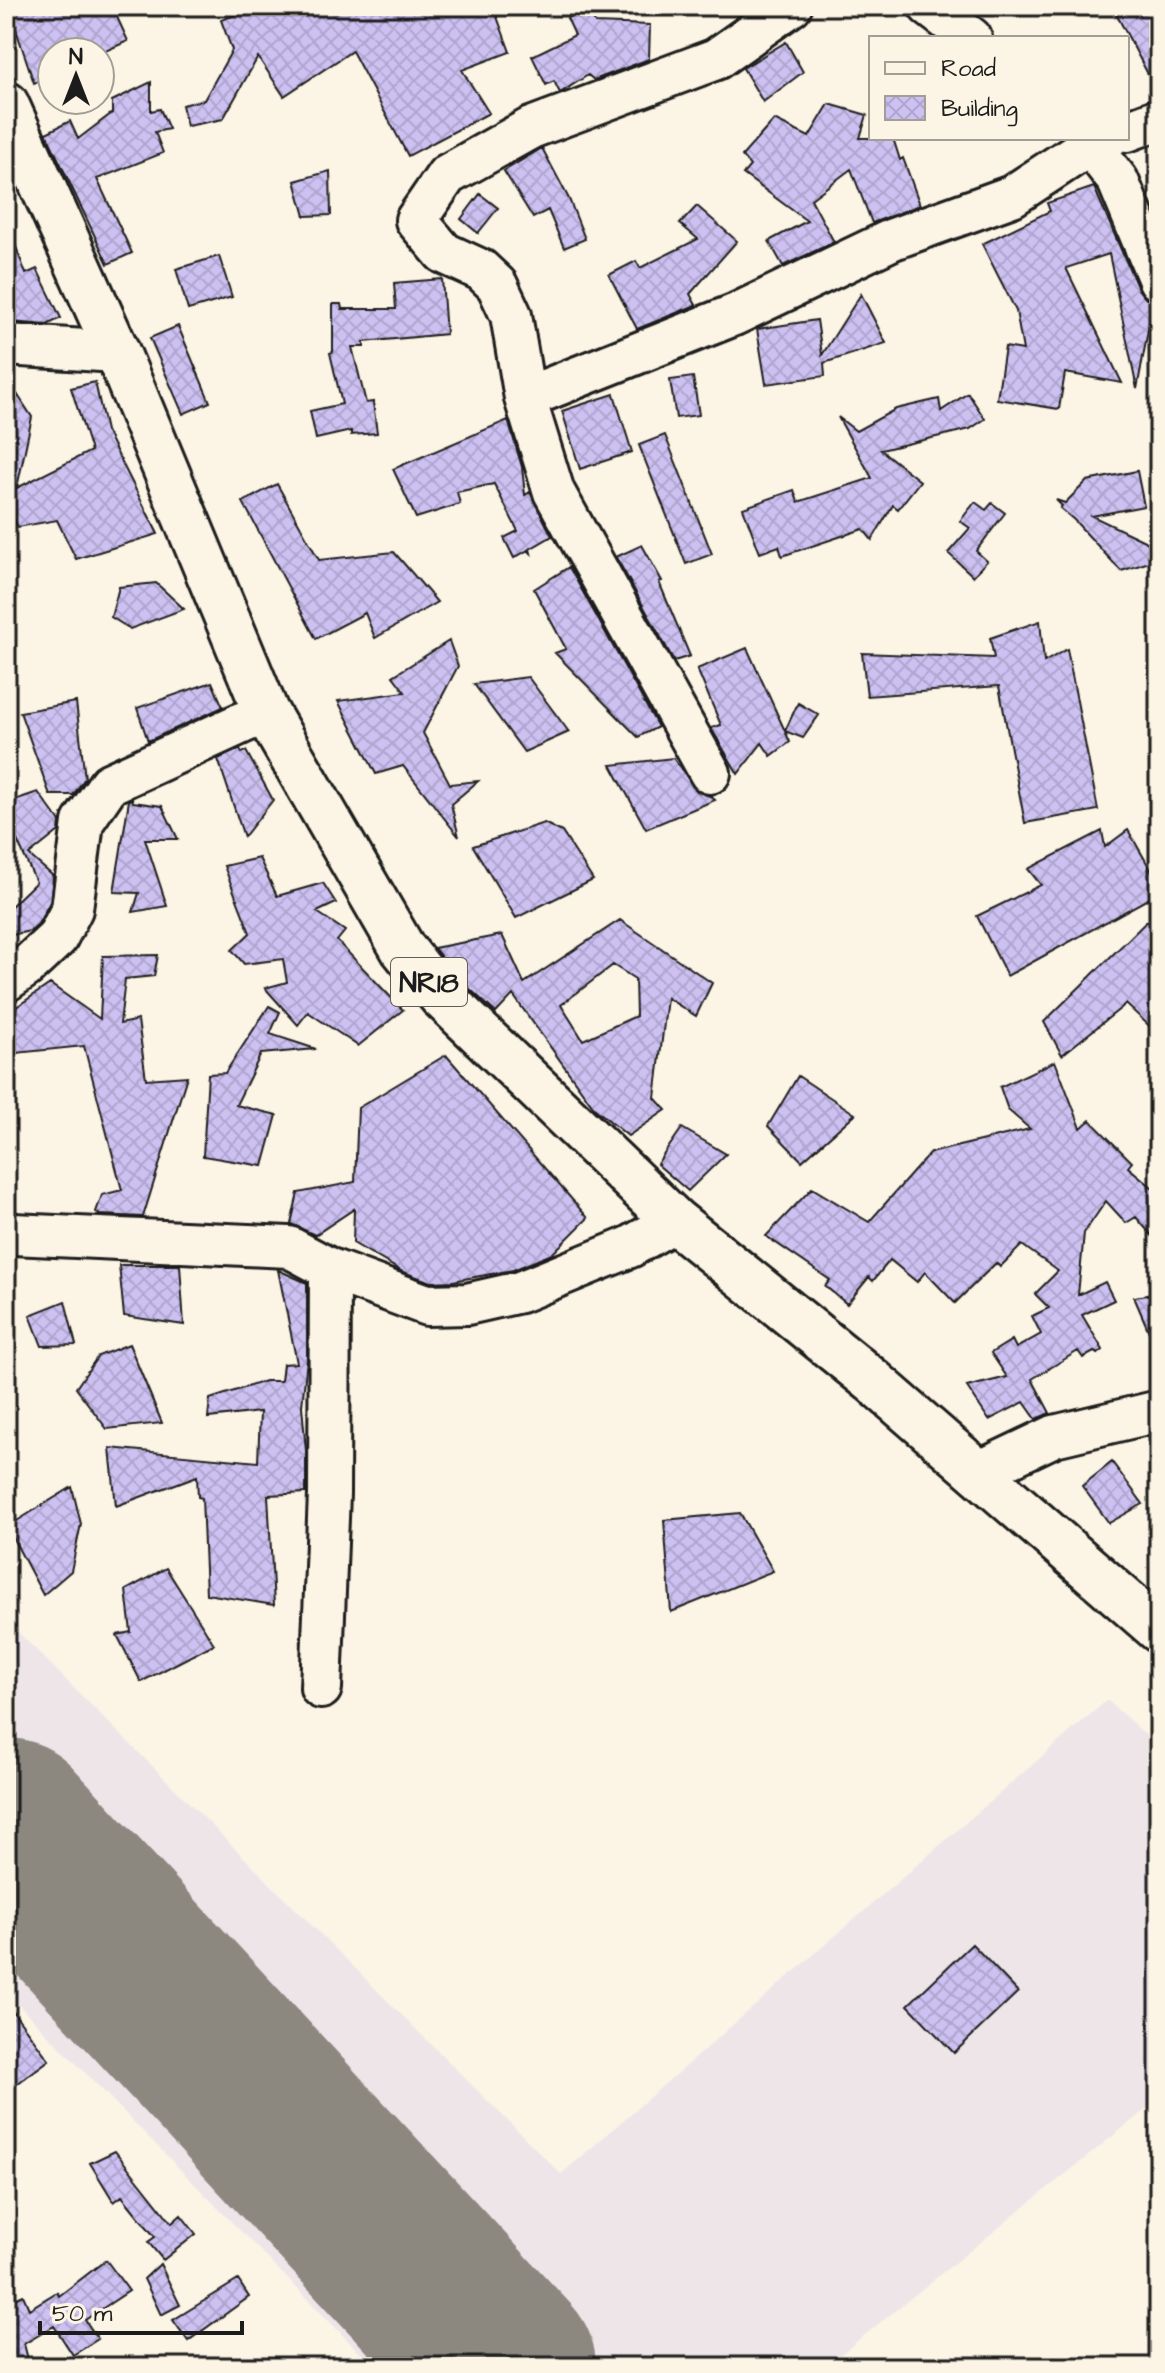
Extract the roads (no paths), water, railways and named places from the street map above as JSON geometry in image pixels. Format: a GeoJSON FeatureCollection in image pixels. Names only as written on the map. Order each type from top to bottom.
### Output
{"type":"FeatureCollection","features":[{"type":"Feature","properties":{"kind":"main road","name":"NR18"},"geometry":{"type":"LineString","coordinates":[[6,104],[117,352],[266,712],[412,961],[441,996],[675,1221],[873,1381],[1159,1630]]}},
{"type":"Feature","properties":{"kind":"street"},"geometry":{"type":"LineString","coordinates":[[710,773],[554,492],[525,398],[511,315],[497,285],[481,270],[444,253],[416,220],[447,175],[531,128],[716,59],[791,6]]}},
{"type":"Feature","properties":{"kind":"street"},"geometry":{"type":"LineString","coordinates":[[929,6],[968,36]]}},
{"type":"Feature","properties":{"kind":"street"},"geometry":{"type":"LineString","coordinates":[[1129,129],[1159,119]]}},
{"type":"Feature","properties":{"kind":"street"},"geometry":{"type":"LineString","coordinates":[[525,398],[734,315],[893,239],[1012,196],[1100,140]]}},
{"type":"Feature","properties":{"kind":"street"},"geometry":{"type":"LineString","coordinates":[[1104,140],[1159,280]]}},
{"type":"Feature","properties":{"kind":"street"},"geometry":{"type":"LineString","coordinates":[[6,345],[117,352]]}},
{"type":"Feature","properties":{"kind":"street"},"geometry":{"type":"LineString","coordinates":[[6,981],[57,938],[72,909],[83,822],[109,784],[266,712]]}},
{"type":"Feature","properties":{"kind":"street"},"geometry":{"type":"LineString","coordinates":[[6,1231],[13,1234],[289,1247],[330,1269],[427,1305],[467,1304],[520,1292],[630,1247],[675,1221]]}},
{"type":"Feature","properties":{"kind":"street"},"geometry":{"type":"LineString","coordinates":[[321,1688],[329,1494],[330,1269]]}},
{"type":"Feature","properties":{"kind":"street"},"geometry":{"type":"LineString","coordinates":[[976,1473],[1054,1436],[1159,1411]]}}]}
